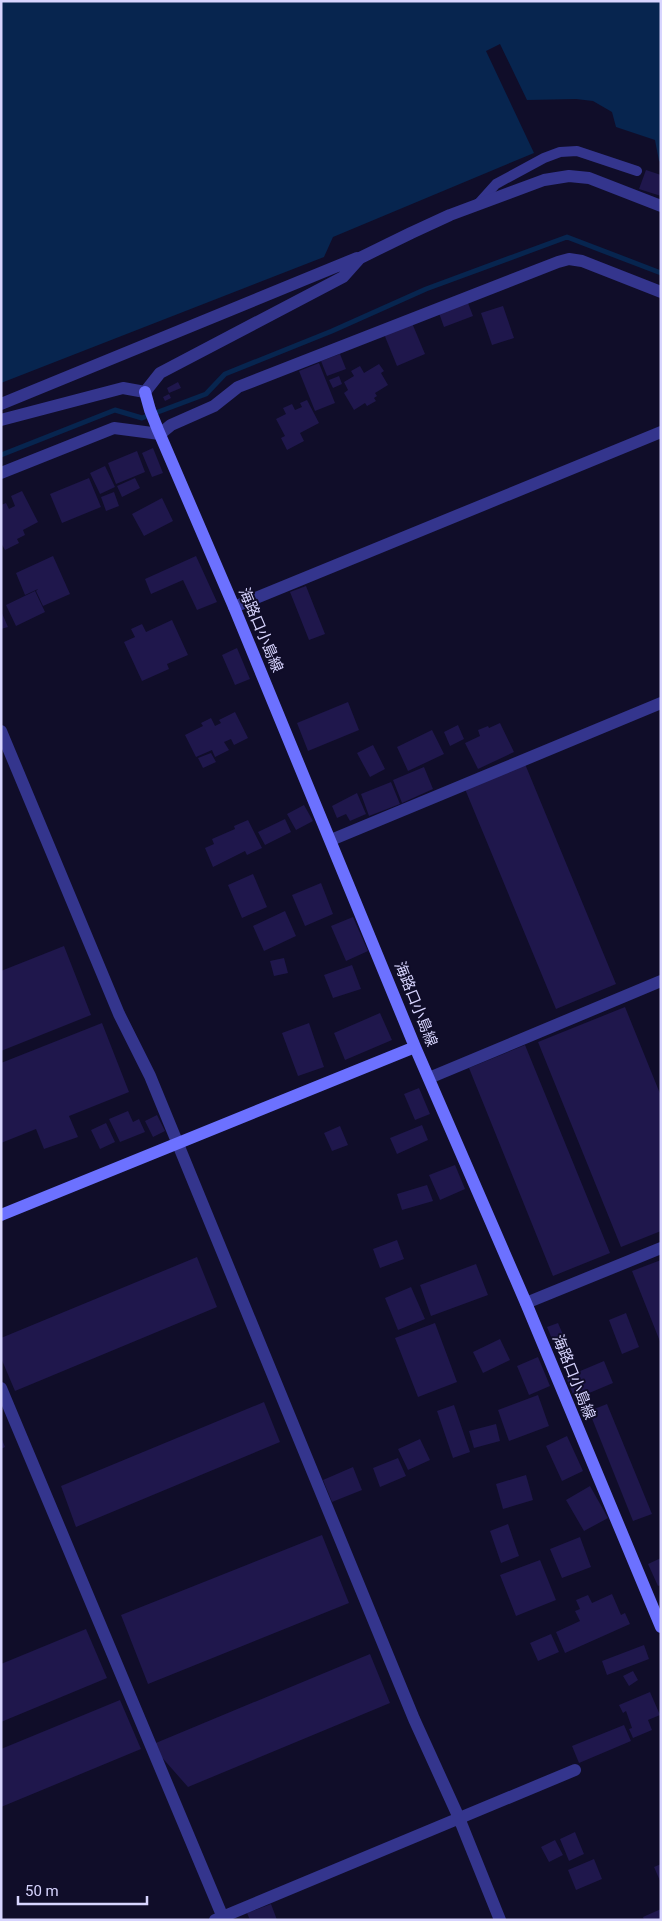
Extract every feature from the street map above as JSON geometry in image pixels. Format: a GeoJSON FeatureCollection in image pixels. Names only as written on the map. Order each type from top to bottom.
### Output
{"type":"FeatureCollection","features":[{"type":"Feature","properties":{"kind":"main road","name":"海路口小島線"},"geometry":{"type":"LineString","coordinates":[[145,392],[159,432],[331,840],[415,1047],[526,1303],[661,1628]]}},
{"type":"Feature","properties":{"kind":"main road"},"geometry":{"type":"LineString","coordinates":[[1,1215],[415,1047]]}},
{"type":"Feature","properties":{"kind":"street"},"geometry":{"type":"LineString","coordinates":[[1,404],[360,258],[450,215],[544,180],[569,176],[589,178],[661,206]]}},
{"type":"Feature","properties":{"kind":"street"},"geometry":{"type":"LineString","coordinates":[[1,420],[122,388],[145,392],[160,373],[343,277],[360,258]]}},
{"type":"Feature","properties":{"kind":"street"},"geometry":{"type":"LineString","coordinates":[[1,473],[114,428],[159,432],[214,406],[238,387],[568,259],[582,261],[661,292]]}},
{"type":"Feature","properties":{"kind":"street"},"geometry":{"type":"LineString","coordinates":[[234,607],[661,432]]}},
{"type":"Feature","properties":{"kind":"street"},"geometry":{"type":"LineString","coordinates":[[331,840],[661,703]]}},
{"type":"Feature","properties":{"kind":"street"},"geometry":{"type":"LineString","coordinates":[[1,731],[119,1014],[150,1076],[414,1719],[459,1818],[500,1920]]}},
{"type":"Feature","properties":{"kind":"street"},"geometry":{"type":"LineString","coordinates":[[429,1078],[661,981]]}},
{"type":"Feature","properties":{"kind":"street"},"geometry":{"type":"LineString","coordinates":[[526,1303],[661,1248]]}},
{"type":"Feature","properties":{"kind":"street"},"geometry":{"type":"LineString","coordinates":[[1,1388],[221,1919],[576,1770]]}},
{"type":"Feature","properties":{"kind":"lane"},"geometry":{"type":"LineString","coordinates":[[478,205],[496,184],[544,158],[560,152],[577,151],[637,172]]}},
{"type":"Feature","properties":{"kind":"water"},"geometry":{"type":"Polygon","coordinates":[[[1,1],[661,1],[661,162],[659,161],[655,140],[616,127],[612,112],[593,101],[576,99],[527,100],[500,44],[486,51],[534,153],[333,237],[324,257],[1,383],[1,1]]]}},
{"type":"Feature","properties":{"kind":"building"},"geometry":{"type":"Polygon","coordinates":[[[646,170],[661,175],[661,196],[639,189],[646,170]]]}},
{"type":"Feature","properties":{"kind":"building"},"geometry":{"type":"Polygon","coordinates":[[[468,303],[473,316],[444,327],[439,313],[468,303]]]}},
{"type":"Feature","properties":{"kind":"building"},"geometry":{"type":"Polygon","coordinates":[[[503,306],[514,338],[492,345],[481,313],[503,306]]]}},
{"type":"Feature","properties":{"kind":"building"},"geometry":{"type":"Polygon","coordinates":[[[412,323],[425,354],[397,366],[384,334],[412,323]]]}},
{"type":"Feature","properties":{"kind":"building"},"geometry":{"type":"Polygon","coordinates":[[[340,354],[346,369],[327,376],[321,361],[340,354]]]}},
{"type":"Feature","properties":{"kind":"building"},"geometry":{"type":"Polygon","coordinates":[[[319,363],[335,403],[315,411],[299,371],[319,363]]]}},
{"type":"Feature","properties":{"kind":"building"},"geometry":{"type":"Polygon","coordinates":[[[379,364],[384,371],[381,373],[388,385],[375,393],[377,396],[374,398],[376,401],[367,406],[365,403],[354,410],[344,393],[348,390],[344,382],[354,376],[351,371],[360,366],[364,373],[379,364]]]}},
{"type":"Feature","properties":{"kind":"building"},"geometry":{"type":"Polygon","coordinates":[[[339,376],[342,384],[333,388],[329,380],[339,376]]]}},
{"type":"Feature","properties":{"kind":"building"},"geometry":{"type":"Polygon","coordinates":[[[178,382],[181,388],[169,393],[167,388],[178,382]]]}},
{"type":"Feature","properties":{"kind":"building"},"geometry":{"type":"Polygon","coordinates":[[[169,394],[171,398],[165,401],[163,397],[169,394]]]}},
{"type":"Feature","properties":{"kind":"building"},"geometry":{"type":"Polygon","coordinates":[[[307,400],[319,423],[300,433],[304,441],[287,450],[281,438],[285,436],[276,419],[286,414],[283,408],[292,404],[295,410],[302,407],[300,403],[307,400]]]}},
{"type":"Feature","properties":{"kind":"building"},"geometry":{"type":"Polygon","coordinates":[[[153,448],[163,473],[152,477],[142,453],[153,448]]]}},
{"type":"Feature","properties":{"kind":"building"},"geometry":{"type":"Polygon","coordinates":[[[137,451],[145,472],[116,484],[108,463],[137,451]]]}},
{"type":"Feature","properties":{"kind":"building"},"geometry":{"type":"Polygon","coordinates":[[[105,466],[115,487],[100,494],[90,473],[105,466]]]}},
{"type":"Feature","properties":{"kind":"building"},"geometry":{"type":"Polygon","coordinates":[[[89,478],[101,507],[62,523],[50,494],[89,478]]]}},
{"type":"Feature","properties":{"kind":"building"},"geometry":{"type":"Polygon","coordinates":[[[135,478],[140,488],[122,497],[117,486],[135,478]]]}},
{"type":"Feature","properties":{"kind":"building"},"geometry":{"type":"Polygon","coordinates":[[[22,491],[38,522],[23,530],[25,535],[17,539],[19,543],[5,550],[1,543],[1,505],[6,503],[9,509],[15,506],[11,496],[22,491]]]}},
{"type":"Feature","properties":{"kind":"building"},"geometry":{"type":"Polygon","coordinates":[[[114,492],[119,506],[106,511],[101,497],[114,492]]]}},
{"type":"Feature","properties":{"kind":"building"},"geometry":{"type":"Polygon","coordinates":[[[162,498],[173,521],[144,536],[132,514],[162,498]]]}},
{"type":"Feature","properties":{"kind":"building"},"geometry":{"type":"Polygon","coordinates":[[[53,556],[70,594],[43,606],[36,591],[38,589],[25,595],[16,573],[53,556]]]}},
{"type":"Feature","properties":{"kind":"building"},"geometry":{"type":"Polygon","coordinates":[[[196,556],[217,602],[197,610],[183,580],[151,594],[145,579],[196,556]]]}},
{"type":"Feature","properties":{"kind":"building"},"geometry":{"type":"Polygon","coordinates":[[[306,586],[325,634],[309,640],[290,592],[306,586]]]}},
{"type":"Feature","properties":{"kind":"building"},"geometry":{"type":"Polygon","coordinates":[[[35,591],[45,612],[16,626],[6,605],[35,591]]]}},
{"type":"Feature","properties":{"kind":"building"},"geometry":{"type":"Polygon","coordinates":[[[1,611],[8,627],[1,629],[1,611]]]}},
{"type":"Feature","properties":{"kind":"building"},"geometry":{"type":"Polygon","coordinates":[[[172,620],[188,655],[167,664],[169,669],[142,681],[124,642],[135,637],[131,629],[142,624],[146,632],[172,620]]]}},
{"type":"Feature","properties":{"kind":"building"},"geometry":{"type":"Polygon","coordinates":[[[237,648],[250,679],[235,685],[222,655],[237,648]]]}},
{"type":"Feature","properties":{"kind":"building"},"geometry":{"type":"Polygon","coordinates":[[[348,702],[359,730],[308,751],[297,723],[348,702]]]}},
{"type":"Feature","properties":{"kind":"building"},"geometry":{"type":"Polygon","coordinates":[[[235,712],[248,738],[234,745],[231,739],[224,742],[229,750],[215,757],[212,750],[196,757],[185,735],[203,726],[201,723],[211,718],[215,726],[221,723],[219,720],[235,712]]]}},
{"type":"Feature","properties":{"kind":"building"},"geometry":{"type":"Polygon","coordinates":[[[500,723],[514,752],[478,769],[465,743],[480,736],[478,730],[500,723]]]}},
{"type":"Feature","properties":{"kind":"building"},"geometry":{"type":"Polygon","coordinates":[[[458,725],[464,739],[450,746],[444,732],[458,725]]]}},
{"type":"Feature","properties":{"kind":"building"},"geometry":{"type":"Polygon","coordinates":[[[432,730],[444,754],[408,771],[397,747],[432,730]]]}},
{"type":"Feature","properties":{"kind":"building"},"geometry":{"type":"Polygon","coordinates":[[[373,745],[385,769],[370,777],[357,753],[373,745]]]}},
{"type":"Feature","properties":{"kind":"building"},"geometry":{"type":"Polygon","coordinates":[[[211,753],[216,762],[203,768],[198,758],[211,753]]]}},
{"type":"Feature","properties":{"kind":"building"},"geometry":{"type":"Polygon","coordinates":[[[525,764],[616,984],[556,1009],[465,789],[525,764]]]}},
{"type":"Feature","properties":{"kind":"building"},"geometry":{"type":"Polygon","coordinates":[[[424,767],[433,789],[402,803],[393,780],[424,767]]]}},
{"type":"Feature","properties":{"kind":"building"},"geometry":{"type":"Polygon","coordinates":[[[391,782],[400,804],[369,816],[361,794],[391,782]]]}},
{"type":"Feature","properties":{"kind":"building"},"geometry":{"type":"Polygon","coordinates":[[[357,793],[366,814],[350,821],[346,814],[337,818],[332,806],[357,793]]]}},
{"type":"Feature","properties":{"kind":"building"},"geometry":{"type":"Polygon","coordinates":[[[304,805],[313,821],[296,830],[287,814],[304,805]]]}},
{"type":"Feature","properties":{"kind":"building"},"geometry":{"type":"Polygon","coordinates":[[[285,819],[291,832],[265,845],[258,832],[285,819]]]}},
{"type":"Feature","properties":{"kind":"building"},"geometry":{"type":"Polygon","coordinates":[[[248,820],[262,848],[247,855],[245,851],[213,867],[205,848],[214,844],[212,839],[235,829],[234,826],[248,820]]]}},
{"type":"Feature","properties":{"kind":"building"},"geometry":{"type":"Polygon","coordinates":[[[253,874],[267,907],[242,918],[228,885],[253,874]]]}},
{"type":"Feature","properties":{"kind":"building"},"geometry":{"type":"Polygon","coordinates":[[[321,883],[333,914],[305,926],[292,895],[321,883]]]}},
{"type":"Feature","properties":{"kind":"building"},"geometry":{"type":"Polygon","coordinates":[[[285,911],[296,936],[264,951],[253,926],[285,911]]]}},
{"type":"Feature","properties":{"kind":"building"},"geometry":{"type":"Polygon","coordinates":[[[353,917],[368,951],[346,961],[331,926],[353,917]]]}},
{"type":"Feature","properties":{"kind":"building"},"geometry":{"type":"Polygon","coordinates":[[[64,946],[91,1015],[1,1051],[1,971],[64,946]]]}},
{"type":"Feature","properties":{"kind":"building"},"geometry":{"type":"Polygon","coordinates":[[[284,958],[288,973],[274,976],[270,961],[284,958]]]}},
{"type":"Feature","properties":{"kind":"building"},"geometry":{"type":"Polygon","coordinates":[[[352,965],[361,989],[333,998],[324,975],[352,965]]]}},
{"type":"Feature","properties":{"kind":"building"},"geometry":{"type":"Polygon","coordinates":[[[625,1007],[661,1096],[661,1231],[621,1247],[538,1042],[625,1007]]]}},
{"type":"Feature","properties":{"kind":"building"},"geometry":{"type":"Polygon","coordinates":[[[380,1013],[392,1040],[345,1060],[334,1033],[380,1013]]]}},
{"type":"Feature","properties":{"kind":"building"},"geometry":{"type":"Polygon","coordinates":[[[102,1023],[129,1092],[69,1116],[78,1137],[44,1149],[36,1129],[1,1143],[1,1063],[102,1023]]]}},
{"type":"Feature","properties":{"kind":"building"},"geometry":{"type":"Polygon","coordinates":[[[309,1023],[324,1067],[298,1076],[282,1033],[309,1023]]]}},
{"type":"Feature","properties":{"kind":"building"},"geometry":{"type":"Polygon","coordinates":[[[525,1045],[610,1253],[553,1276],[469,1068],[525,1045]]]}},
{"type":"Feature","properties":{"kind":"building"},"geometry":{"type":"Polygon","coordinates":[[[419,1088],[430,1114],[415,1120],[404,1094],[419,1088]]]}},
{"type":"Feature","properties":{"kind":"building"},"geometry":{"type":"Polygon","coordinates":[[[128,1111],[133,1122],[139,1119],[145,1132],[120,1142],[109,1119],[128,1111]]]}},
{"type":"Feature","properties":{"kind":"building"},"geometry":{"type":"Polygon","coordinates":[[[157,1115],[165,1131],[153,1137],[145,1121],[157,1115]]]}},
{"type":"Feature","properties":{"kind":"building"},"geometry":{"type":"Polygon","coordinates":[[[106,1123],[115,1142],[100,1149],[91,1130],[106,1123]]]}},
{"type":"Feature","properties":{"kind":"building"},"geometry":{"type":"Polygon","coordinates":[[[422,1125],[428,1140],[397,1154],[390,1138],[422,1125]]]}},
{"type":"Feature","properties":{"kind":"building"},"geometry":{"type":"Polygon","coordinates":[[[340,1126],[348,1145],[332,1151],[324,1133],[340,1126]]]}},
{"type":"Feature","properties":{"kind":"building"},"geometry":{"type":"Polygon","coordinates":[[[455,1165],[465,1189],[440,1200],[429,1175],[455,1165]]]}},
{"type":"Feature","properties":{"kind":"building"},"geometry":{"type":"Polygon","coordinates":[[[427,1185],[433,1201],[402,1210],[397,1194],[427,1185]]]}},
{"type":"Feature","properties":{"kind":"building"},"geometry":{"type":"Polygon","coordinates":[[[397,1240],[404,1259],[380,1268],[373,1249],[397,1240]]]}},
{"type":"Feature","properties":{"kind":"building"},"geometry":{"type":"Polygon","coordinates":[[[197,1257],[217,1307],[15,1391],[1,1358],[1,1338],[197,1257]]]}},
{"type":"Feature","properties":{"kind":"building"},"geometry":{"type":"Polygon","coordinates":[[[661,1260],[661,1344],[632,1271],[661,1260]]]}},
{"type":"Feature","properties":{"kind":"building"},"geometry":{"type":"Polygon","coordinates":[[[476,1264],[488,1295],[431,1316],[420,1285],[476,1264]]]}},
{"type":"Feature","properties":{"kind":"building"},"geometry":{"type":"Polygon","coordinates":[[[411,1287],[425,1319],[398,1330],[385,1298],[411,1287]]]}},
{"type":"Feature","properties":{"kind":"building"},"geometry":{"type":"Polygon","coordinates":[[[626,1313],[639,1347],[622,1354],[609,1320],[626,1313]]]}},
{"type":"Feature","properties":{"kind":"building"},"geometry":{"type":"Polygon","coordinates":[[[435,1323],[457,1382],[418,1397],[395,1338],[435,1323]]]}},
{"type":"Feature","properties":{"kind":"building"},"geometry":{"type":"Polygon","coordinates":[[[558,1323],[571,1353],[560,1358],[547,1327],[558,1323]]]}},
{"type":"Feature","properties":{"kind":"building"},"geometry":{"type":"Polygon","coordinates":[[[500,1339],[510,1360],[483,1373],[473,1352],[500,1339]]]}},
{"type":"Feature","properties":{"kind":"building"},"geometry":{"type":"Polygon","coordinates":[[[538,1357],[550,1386],[529,1395],[517,1366],[538,1357]]]}},
{"type":"Feature","properties":{"kind":"building"},"geometry":{"type":"Polygon","coordinates":[[[604,1361],[613,1383],[575,1399],[566,1377],[604,1361]]]}},
{"type":"Feature","properties":{"kind":"building"},"geometry":{"type":"Polygon","coordinates":[[[538,1395],[549,1426],[509,1441],[498,1410],[538,1395]]]}},
{"type":"Feature","properties":{"kind":"building"},"geometry":{"type":"Polygon","coordinates":[[[264,1402],[280,1442],[76,1527],[61,1486],[264,1402]]]}},
{"type":"Feature","properties":{"kind":"building"},"geometry":{"type":"Polygon","coordinates":[[[607,1404],[652,1514],[633,1521],[589,1411],[607,1404]]]}},
{"type":"Feature","properties":{"kind":"building"},"geometry":{"type":"Polygon","coordinates":[[[454,1405],[470,1452],[453,1458],[437,1411],[454,1405]]]}},
{"type":"Feature","properties":{"kind":"building"},"geometry":{"type":"Polygon","coordinates":[[[496,1424],[500,1441],[474,1448],[469,1431],[496,1424]]]}},
{"type":"Feature","properties":{"kind":"building"},"geometry":{"type":"Polygon","coordinates":[[[567,1436],[583,1471],[562,1481],[546,1446],[567,1436]]]}},
{"type":"Feature","properties":{"kind":"building"},"geometry":{"type":"Polygon","coordinates":[[[1,1437],[5,1447],[1,1449],[1,1437]]]}},
{"type":"Feature","properties":{"kind":"building"},"geometry":{"type":"Polygon","coordinates":[[[420,1439],[430,1460],[408,1470],[398,1449],[420,1439]]]}},
{"type":"Feature","properties":{"kind":"building"},"geometry":{"type":"Polygon","coordinates":[[[398,1458],[406,1476],[380,1487],[373,1468],[398,1458]]]}},
{"type":"Feature","properties":{"kind":"building"},"geometry":{"type":"Polygon","coordinates":[[[353,1467],[362,1490],[332,1502],[323,1480],[353,1467]]]}},
{"type":"Feature","properties":{"kind":"building"},"geometry":{"type":"Polygon","coordinates":[[[526,1475],[533,1500],[503,1509],[496,1484],[526,1475]]]}},
{"type":"Feature","properties":{"kind":"building"},"geometry":{"type":"Polygon","coordinates":[[[590,1486],[608,1518],[584,1531],[566,1500],[590,1486]]]}},
{"type":"Feature","properties":{"kind":"building"},"geometry":{"type":"Polygon","coordinates":[[[508,1524],[519,1556],[501,1563],[490,1531],[508,1524]]]}},
{"type":"Feature","properties":{"kind":"building"},"geometry":{"type":"Polygon","coordinates":[[[322,1535],[349,1603],[148,1684],[121,1615],[322,1535]]]}},
{"type":"Feature","properties":{"kind":"building"},"geometry":{"type":"Polygon","coordinates":[[[580,1537],[591,1567],[562,1578],[550,1549],[580,1537]]]}},
{"type":"Feature","properties":{"kind":"building"},"geometry":{"type":"Polygon","coordinates":[[[661,1558],[661,1585],[658,1586],[648,1564],[661,1558]]]}},
{"type":"Feature","properties":{"kind":"building"},"geometry":{"type":"Polygon","coordinates":[[[540,1560],[556,1600],[516,1616],[500,1575],[540,1560]]]}},
{"type":"Feature","properties":{"kind":"building"},"geometry":{"type":"Polygon","coordinates":[[[612,1594],[621,1615],[625,1613],[630,1624],[565,1653],[556,1632],[580,1621],[575,1611],[580,1609],[576,1600],[588,1595],[592,1603],[612,1594]]]}},
{"type":"Feature","properties":{"kind":"building"},"geometry":{"type":"Polygon","coordinates":[[[86,1629],[107,1678],[1,1722],[1,1664],[86,1629]]]}},
{"type":"Feature","properties":{"kind":"building"},"geometry":{"type":"Polygon","coordinates":[[[551,1634],[559,1652],[538,1661],[530,1643],[551,1634]]]}},
{"type":"Feature","properties":{"kind":"building"},"geometry":{"type":"Polygon","coordinates":[[[644,1645],[649,1659],[607,1675],[602,1661],[644,1645]]]}},
{"type":"Feature","properties":{"kind":"building"},"geometry":{"type":"Polygon","coordinates":[[[370,1654],[390,1703],[188,1787],[151,1745],[370,1654]]]}},
{"type":"Feature","properties":{"kind":"building"},"geometry":{"type":"Polygon","coordinates":[[[633,1671],[638,1680],[629,1686],[623,1676],[633,1671]]]}},
{"type":"Feature","properties":{"kind":"building"},"geometry":{"type":"Polygon","coordinates":[[[650,1692],[660,1715],[648,1720],[652,1730],[633,1738],[629,1729],[632,1728],[626,1711],[623,1713],[619,1705],[650,1692]]]}},
{"type":"Feature","properties":{"kind":"building"},"geometry":{"type":"Polygon","coordinates":[[[120,1700],[141,1749],[1,1807],[1,1749],[120,1700]]]}},
{"type":"Feature","properties":{"kind":"building"},"geometry":{"type":"Polygon","coordinates":[[[624,1725],[631,1741],[579,1763],[572,1746],[624,1725]]]}},
{"type":"Feature","properties":{"kind":"building"},"geometry":{"type":"Polygon","coordinates":[[[575,1832],[584,1854],[569,1861],[560,1839],[575,1832]]]}},
{"type":"Feature","properties":{"kind":"building"},"geometry":{"type":"Polygon","coordinates":[[[555,1840],[563,1855],[549,1862],[541,1847],[555,1840]]]}},
{"type":"Feature","properties":{"kind":"building"},"geometry":{"type":"Polygon","coordinates":[[[594,1859],[602,1879],[576,1890],[568,1870],[594,1859]]]}},
{"type":"Feature","properties":{"kind":"building"},"geometry":{"type":"Polygon","coordinates":[[[661,1864],[661,1883],[654,1867],[661,1864]]]}},
{"type":"Feature","properties":{"kind":"building"},"geometry":{"type":"Polygon","coordinates":[[[271,1904],[277,1920],[250,1920],[247,1913],[271,1904]]]}},
{"type":"Feature","properties":{"kind":"building"},"geometry":{"type":"Polygon","coordinates":[[[661,1909],[661,1920],[644,1920],[643,1917],[661,1909]]]}},
{"type":"Feature","properties":{"kind":"waterway"},"geometry":{"type":"LineString","coordinates":[[1,455],[115,410],[142,418],[206,394],[225,374],[332,331],[426,289],[567,237],[661,273]]}}]}
